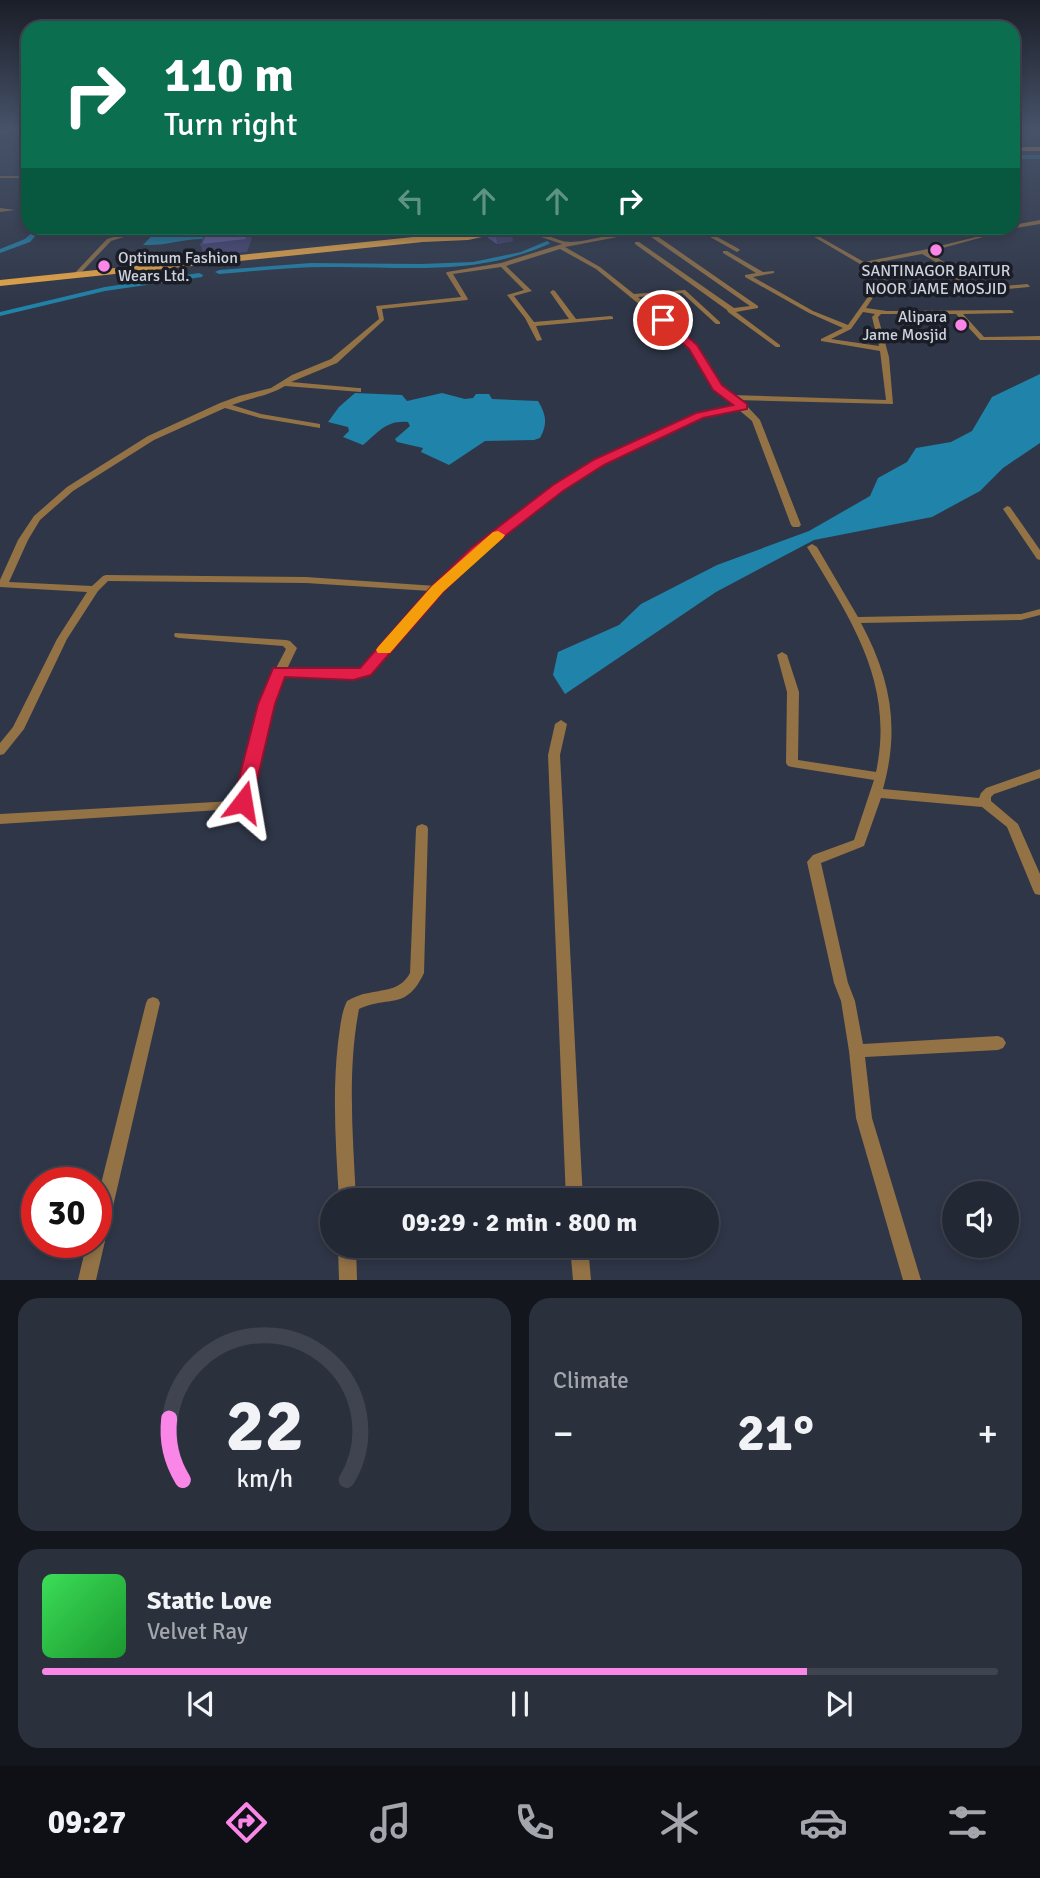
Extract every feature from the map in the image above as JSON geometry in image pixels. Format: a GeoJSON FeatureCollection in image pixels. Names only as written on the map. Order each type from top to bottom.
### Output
{"type":"FeatureCollection","features":[{"type":"Feature","properties":{"kind":"main road"},"geometry":{"type":"LineString","coordinates":[[0,283],[479,235]]}},
{"type":"Feature","properties":{"kind":"street"},"geometry":{"type":"LineString","coordinates":[[0,210],[12,210]]}},
{"type":"Feature","properties":{"kind":"street"},"geometry":{"type":"LineString","coordinates":[[1033,216],[1040,221]]}},
{"type":"Feature","properties":{"kind":"street"},"geometry":{"type":"LineString","coordinates":[[1020,226],[1040,221]]}},
{"type":"Feature","properties":{"kind":"street"},"geometry":{"type":"LineString","coordinates":[[1029,224],[1040,231]]}},
{"type":"Feature","properties":{"kind":"street"},"geometry":{"type":"LineString","coordinates":[[74,277],[109,240],[123,235]]}},
{"type":"Feature","properties":{"kind":"street"},"geometry":{"type":"LineString","coordinates":[[423,235],[423,239]]}},
{"type":"Feature","properties":{"kind":"street"},"geometry":{"type":"LineString","coordinates":[[541,235],[565,246],[598,268],[694,347],[717,387],[756,420],[796,525]]}},
{"type":"Feature","properties":{"kind":"street"},"geometry":{"type":"LineString","coordinates":[[94,589],[1,584],[37,518],[70,489],[151,438],[223,405],[284,384],[334,361],[382,319],[378,307],[465,299],[449,273],[502,265],[565,246],[620,235]]}},
{"type":"Feature","properties":{"kind":"street"},"geometry":{"type":"LineString","coordinates":[[637,243],[733,311],[757,307],[652,235]]}},
{"type":"Feature","properties":{"kind":"street"},"geometry":{"type":"LineString","coordinates":[[710,235],[737,250],[725,252],[761,273]]}},
{"type":"Feature","properties":{"kind":"street"},"geometry":{"type":"LineString","coordinates":[[814,235],[885,276],[849,328],[823,340],[883,348]]}},
{"type":"Feature","properties":{"kind":"street"},"geometry":{"type":"LineString","coordinates":[[866,263],[923,252],[987,235]]}},
{"type":"Feature","properties":{"kind":"street"},"geometry":{"type":"LineString","coordinates":[[923,252],[950,268],[967,291]]}},
{"type":"Feature","properties":{"kind":"street"},"geometry":{"type":"LineString","coordinates":[[502,265],[529,291],[510,294],[530,321],[539,340]]}},
{"type":"Feature","properties":{"kind":"street"},"geometry":{"type":"LineString","coordinates":[[772,272],[747,275],[811,312],[849,328]]}},
{"type":"Feature","properties":{"kind":"street"},"geometry":{"type":"LineString","coordinates":[[875,291],[967,291],[1027,286]]}},
{"type":"Feature","properties":{"kind":"street"},"geometry":{"type":"LineString","coordinates":[[633,296],[682,291],[718,323]]}},
{"type":"Feature","properties":{"kind":"street"},"geometry":{"type":"LineString","coordinates":[[553,292],[572,318]]}},
{"type":"Feature","properties":{"kind":"street"},"geometry":{"type":"LineString","coordinates":[[862,310],[879,313],[1011,312]]}},
{"type":"Feature","properties":{"kind":"street"},"geometry":{"type":"LineString","coordinates":[[733,311],[730,311],[778,346]]}},
{"type":"Feature","properties":{"kind":"street"},"geometry":{"type":"LineString","coordinates":[[958,312],[982,339],[1040,338]]}},
{"type":"Feature","properties":{"kind":"street"},"geometry":{"type":"LineString","coordinates":[[729,397],[891,402],[883,348],[875,317],[879,313]]}},
{"type":"Feature","properties":{"kind":"street"},"geometry":{"type":"LineString","coordinates":[[530,321],[611,318]]}},
{"type":"Feature","properties":{"kind":"street"},"geometry":{"type":"LineString","coordinates":[[284,384],[358,390]]}},
{"type":"Feature","properties":{"kind":"street"},"geometry":{"type":"LineString","coordinates":[[223,405],[260,416],[317,426]]}},
{"type":"Feature","properties":{"kind":"street"},"geometry":{"type":"LineString","coordinates":[[279,672],[353,675],[365,671],[438,589],[477,551],[558,488],[600,462],[700,415],[743,407]]}},
{"type":"Feature","properties":{"kind":"street"},"geometry":{"type":"LineString","coordinates":[[1007,509],[1040,557]]}},
{"type":"Feature","properties":{"kind":"street"},"geometry":{"type":"LineString","coordinates":[[812,547],[855,620],[885,696],[887,723],[879,777],[859,843],[818,858],[814,862],[841,983],[848,1000],[864,1118],[912,1279]]}},
{"type":"Feature","properties":{"kind":"street"},"geometry":{"type":"LineString","coordinates":[[0,751],[18,729],[62,639],[100,581],[114,576],[306,580],[438,589]]}},
{"type":"Feature","properties":{"kind":"street"},"geometry":{"type":"LineString","coordinates":[[855,620],[1008,617],[1040,612]]}},
{"type":"Feature","properties":{"kind":"street"},"geometry":{"type":"LineString","coordinates":[[0,819],[235,805],[243,802],[267,704],[292,648],[286,643],[179,635]]}},
{"type":"Feature","properties":{"kind":"street"},"geometry":{"type":"LineString","coordinates":[[782,655],[793,692],[792,763],[879,777]]}},
{"type":"Feature","properties":{"kind":"street"},"geometry":{"type":"LineString","coordinates":[[561,724],[554,755],[574,1188]]}},
{"type":"Feature","properties":{"kind":"street"},"geometry":{"type":"LineString","coordinates":[[985,803],[985,796],[990,791],[1040,773]]}},
{"type":"Feature","properties":{"kind":"street"},"geometry":{"type":"LineString","coordinates":[[876,793],[985,803],[1013,824],[1040,890]]}},
{"type":"Feature","properties":{"kind":"street"},"geometry":{"type":"LineString","coordinates":[[347,1188],[345,1047],[348,1018],[352,1005],[362,999],[405,992],[413,985],[418,973],[422,829]]}},
{"type":"Feature","properties":{"kind":"street"},"geometry":{"type":"LineString","coordinates":[[112,1175],[153,1003]]}},
{"type":"Feature","properties":{"kind":"street"},"geometry":{"type":"LineString","coordinates":[[857,1051],[998,1044]]}},
{"type":"Feature","properties":{"kind":"street"},"geometry":{"type":"LineString","coordinates":[[87,1279],[92,1258]]}},
{"type":"Feature","properties":{"kind":"street"},"geometry":{"type":"LineString","coordinates":[[347,1258],[348,1279]]}},
{"type":"Feature","properties":{"kind":"street"},"geometry":{"type":"LineString","coordinates":[[580,1258],[582,1279]]}},
{"type":"Feature","properties":{"kind":"water"},"geometry":{"type":"Polygon","coordinates":[[[152,235],[205,235],[203,239],[143,245],[152,235]]]}},
{"type":"Feature","properties":{"kind":"water"},"geometry":{"type":"Polygon","coordinates":[[[1040,374],[1040,443],[1003,468],[980,491],[932,517],[814,540],[716,592],[565,694],[553,675],[558,652],[619,625],[641,604],[717,565],[809,531],[870,496],[878,478],[907,462],[916,448],[951,442],[972,431],[992,397],[1040,374]]]}},
{"type":"Feature","properties":{"kind":"water"},"geometry":{"type":"Polygon","coordinates":[[[355,393],[402,395],[407,401],[442,393],[465,399],[473,398],[476,394],[489,394],[492,399],[538,401],[545,424],[540,438],[485,441],[449,465],[421,452],[423,448],[397,442],[395,439],[410,426],[408,422],[388,425],[363,445],[343,437],[349,431],[348,427],[328,422],[339,407],[355,393]]]}},
{"type":"Feature","properties":{"kind":"building"},"geometry":{"type":"Polygon","coordinates":[[[205,235],[248,235],[246,240],[201,245],[205,235]]]}},
{"type":"Feature","properties":{"kind":"waterway"},"geometry":{"type":"LineString","coordinates":[[0,251],[33,235]]}},
{"type":"Feature","properties":{"kind":"waterway"},"geometry":{"type":"LineString","coordinates":[[219,272],[311,265],[473,264],[523,253],[547,243]]}},
{"type":"Feature","properties":{"kind":"waterway"},"geometry":{"type":"LineString","coordinates":[[0,314],[105,289],[199,275]]}},
{"type":"Feature","properties":{"kind":"slow traffic"},"geometry":{"type":"LineString","coordinates":[[384,650],[438,589],[477,551],[498,535]]}},
{"type":"Feature","properties":{"kind":"place","name":"SANTINAGOR BAITUR NOOR JAME MOSJID"},"geometry":{"type":"Point","coordinates":[936,250]}},
{"type":"Feature","properties":{"kind":"place","name":"Optimum Fashion Wears Ltd."},"geometry":{"type":"Point","coordinates":[104,266]}},
{"type":"Feature","properties":{"kind":"place","name":"Alipara Jame Mosjid"},"geometry":{"type":"Point","coordinates":[961,325]}},
{"type":"Feature","properties":{"kind":"route"},"geometry":{"type":"LineString","coordinates":[[243,802],[267,704],[279,672],[353,675],[365,671],[438,589],[477,551],[558,488],[600,462],[650,441],[700,415],[743,407],[717,387],[694,347],[663,320]]}}]}
